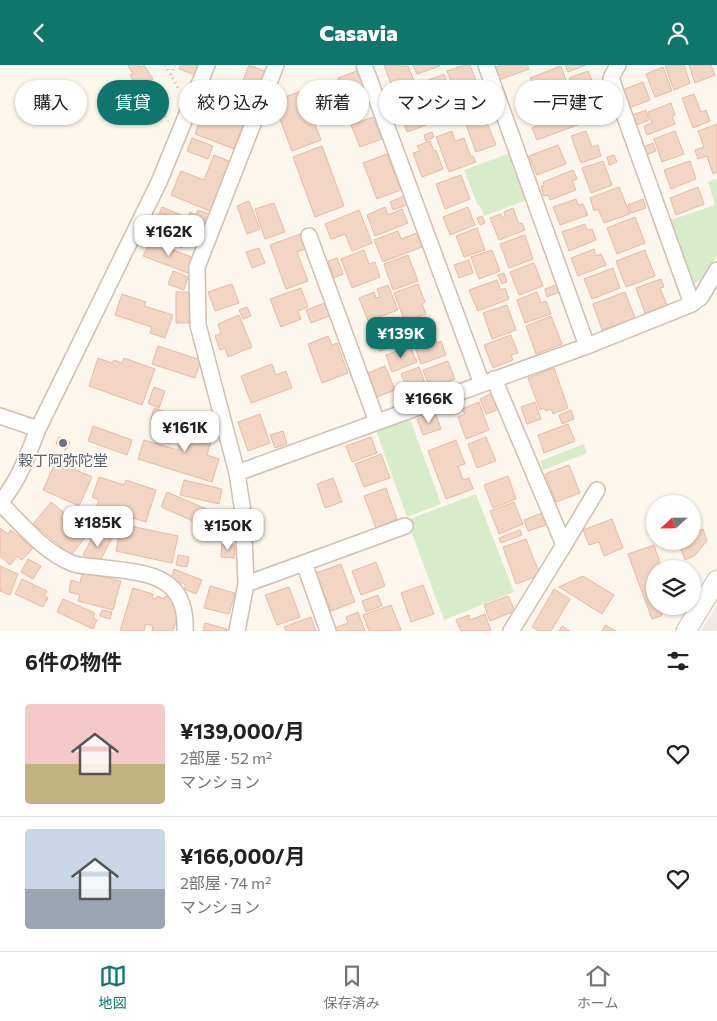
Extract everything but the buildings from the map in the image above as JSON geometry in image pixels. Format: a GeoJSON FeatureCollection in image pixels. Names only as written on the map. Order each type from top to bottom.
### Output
{"type":"FeatureCollection","features":[{"type":"Feature","properties":{"kind":"street"},"geometry":{"type":"LineString","coordinates":[[201,80],[207,65]]}},
{"type":"Feature","properties":{"kind":"street"},"geometry":{"type":"LineString","coordinates":[[237,631],[246,584],[243,512],[237,473],[198,325],[197,267],[276,65]]}},
{"type":"Feature","properties":{"kind":"street"},"geometry":{"type":"LineString","coordinates":[[364,65],[488,382],[564,545]]}},
{"type":"Feature","properties":{"kind":"street"},"geometry":{"type":"LineString","coordinates":[[486,65],[586,346]]}},
{"type":"Feature","properties":{"kind":"street"},"geometry":{"type":"LineString","coordinates":[[618,65],[611,78],[692,304]]}},
{"type":"Feature","properties":{"kind":"street"},"geometry":{"type":"LineString","coordinates":[[182,125],[158,182],[38,429],[11,490],[0,503],[54,554],[74,564],[140,573],[159,578],[182,600],[185,631]]}},
{"type":"Feature","properties":{"kind":"street"},"geometry":{"type":"LineString","coordinates":[[310,237],[378,421]]}},
{"type":"Feature","properties":{"kind":"street"},"geometry":{"type":"LineString","coordinates":[[237,473],[586,346],[692,304],[701,297],[717,270]]}},
{"type":"Feature","properties":{"kind":"street"},"geometry":{"type":"LineString","coordinates":[[0,416],[38,429]]}},
{"type":"Feature","properties":{"kind":"street"},"geometry":{"type":"LineString","coordinates":[[511,631],[597,490]]}},
{"type":"Feature","properties":{"kind":"street"},"geometry":{"type":"LineString","coordinates":[[246,584],[405,526]]}},
{"type":"Feature","properties":{"kind":"street"},"geometry":{"type":"LineString","coordinates":[[304,563],[328,631]]}},
{"type":"Feature","properties":{"kind":"street"},"geometry":{"type":"LineString","coordinates":[[686,631],[717,580]]}},
{"type":"Feature","properties":{"kind":"path"},"geometry":{"type":"LineString","coordinates":[[165,65],[179,90]]}},
{"type":"Feature","properties":{"kind":"path"},"geometry":{"type":"LineString","coordinates":[[171,75],[175,65]]}},
{"type":"Feature","properties":{"kind":"shaded area"},"geometry":{"type":"Polygon","coordinates":[[[717,605],[717,631],[701,631],[717,605]]]}},
{"type":"Feature","properties":{"kind":"green space"},"geometry":{"type":"Polygon","coordinates":[[[510,153],[527,200],[484,216],[480,206],[478,206],[464,170],[510,153]]]}},
{"type":"Feature","properties":{"kind":"green space"},"geometry":{"type":"Polygon","coordinates":[[[717,179],[717,255],[703,279],[694,284],[671,220],[715,205],[708,182],[717,179]]]}},
{"type":"Feature","properties":{"kind":"green space"},"geometry":{"type":"Polygon","coordinates":[[[409,416],[441,504],[407,517],[375,428],[409,416]]]}},
{"type":"Feature","properties":{"kind":"green space"},"geometry":{"type":"Polygon","coordinates":[[[584,444],[587,453],[543,470],[540,461],[584,444]]]}},
{"type":"Feature","properties":{"kind":"green space"},"geometry":{"type":"Polygon","coordinates":[[[476,494],[514,592],[444,620],[407,520],[476,494]]]}},
{"type":"Feature","properties":{"kind":"place","name":"穀丁阿弥陀堂"},"geometry":{"type":"Point","coordinates":[63,443]}}]}
